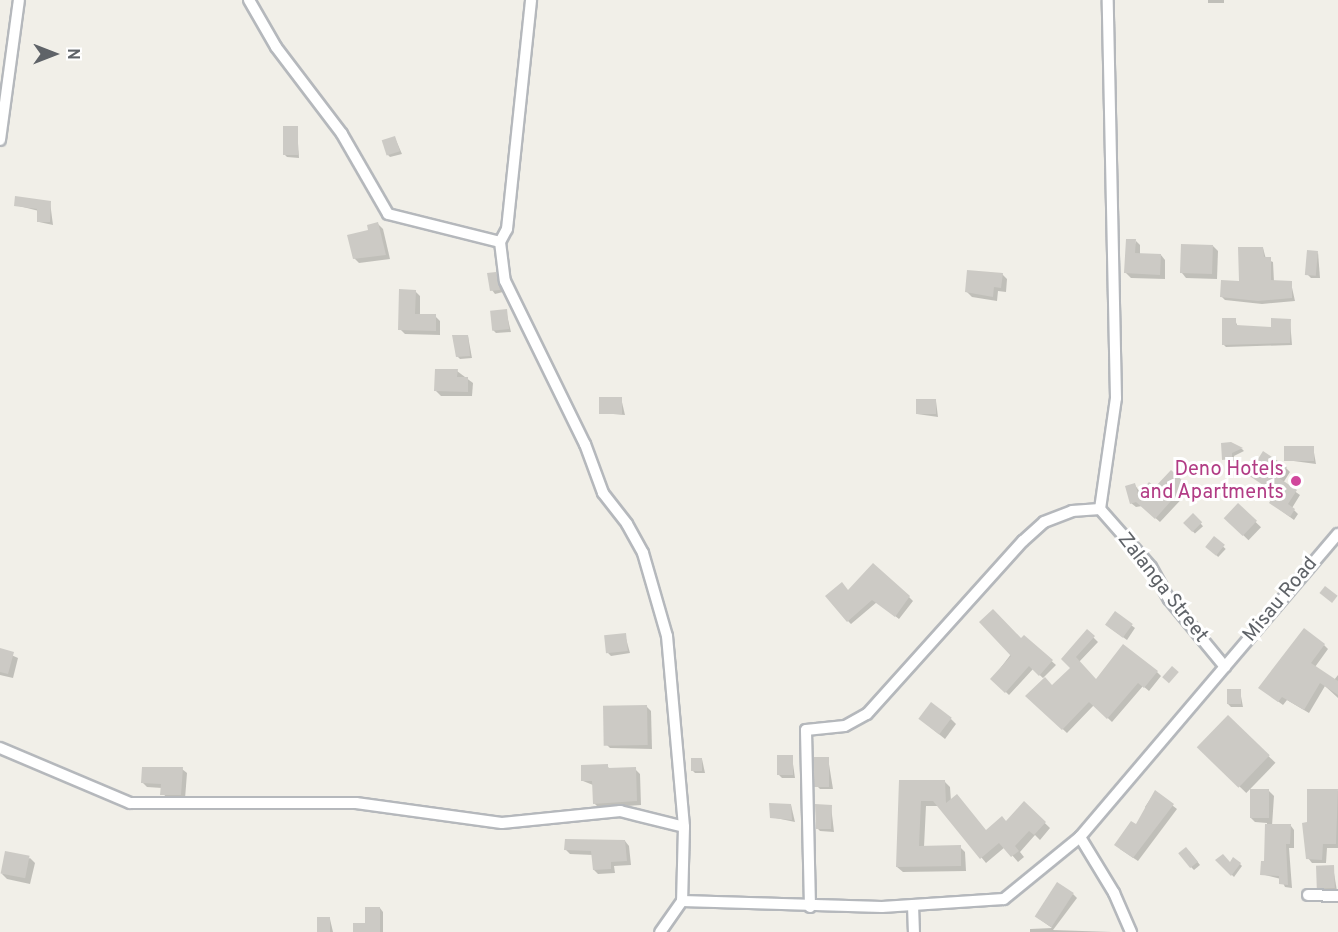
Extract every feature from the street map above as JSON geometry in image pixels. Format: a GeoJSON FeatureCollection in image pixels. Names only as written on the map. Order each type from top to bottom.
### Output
{"type":"FeatureCollection","features":[{"type":"Feature","properties":{"kind":"street"},"geometry":{"type":"LineString","coordinates":[[0,140],[19,0]]}},
{"type":"Feature","properties":{"kind":"street"},"geometry":{"type":"LineString","coordinates":[[249,0],[276,47],[342,134],[388,214],[500,242]]}},
{"type":"Feature","properties":{"kind":"street"},"geometry":{"type":"LineString","coordinates":[[531,0],[507,229],[500,242],[505,281],[585,444],[603,493],[627,524],[650,569],[667,636],[684,827],[682,901],[660,932]]}},
{"type":"Feature","properties":{"kind":"street"},"geometry":{"type":"LineString","coordinates":[[810,906],[806,730],[845,726],[867,714],[1030,534],[1044,522],[1072,511],[1100,509],[1116,398],[1108,0]]}},
{"type":"Feature","properties":{"kind":"street","name":"Zalanga Street"},"geometry":{"type":"LineString","coordinates":[[1100,509],[1151,567],[1168,599],[1225,667]]}},
{"type":"Feature","properties":{"kind":"street","name":"Misau Road"},"geometry":{"type":"LineString","coordinates":[[682,901],[810,906],[914,905],[1004,899],[1080,837],[1338,534]]}},
{"type":"Feature","properties":{"kind":"street"},"geometry":{"type":"LineString","coordinates":[[1,750],[130,803],[356,803],[502,823],[621,811],[684,827]]}},
{"type":"Feature","properties":{"kind":"street"},"geometry":{"type":"LineString","coordinates":[[1080,837],[1114,893],[1131,932]]}},
{"type":"Feature","properties":{"kind":"street"},"geometry":{"type":"LineString","coordinates":[[1308,895],[1338,896]]}},
{"type":"Feature","properties":{"kind":"street"},"geometry":{"type":"LineString","coordinates":[[914,905],[914,932]]}},
{"type":"Feature","properties":{"kind":"building"},"geometry":{"type":"Polygon","coordinates":[[[283,126],[298,126],[298,155],[283,155],[283,126]]]}},
{"type":"Feature","properties":{"kind":"building"},"geometry":{"type":"Polygon","coordinates":[[[395,136],[400,151],[387,156],[382,140],[395,136]]]}},
{"type":"Feature","properties":{"kind":"building"},"geometry":{"type":"Polygon","coordinates":[[[15,196],[51,201],[50,222],[37,222],[37,209],[14,206],[15,196]]]}},
{"type":"Feature","properties":{"kind":"building"},"geometry":{"type":"Polygon","coordinates":[[[378,222],[386,255],[353,259],[347,235],[368,230],[367,225],[378,222]]]}},
{"type":"Feature","properties":{"kind":"building"},"geometry":{"type":"Polygon","coordinates":[[[1126,239],[1136,239],[1135,253],[1161,254],[1160,275],[1124,273],[1126,239]]]}},
{"type":"Feature","properties":{"kind":"building"},"geometry":{"type":"Polygon","coordinates":[[[1181,244],[1213,245],[1212,274],[1180,273],[1181,244]]]}},
{"type":"Feature","properties":{"kind":"building"},"geometry":{"type":"Polygon","coordinates":[[[1238,247],[1263,247],[1264,257],[1271,257],[1271,280],[1292,281],[1292,298],[1258,301],[1220,297],[1221,280],[1239,281],[1238,247]]]}},
{"type":"Feature","properties":{"kind":"building"},"geometry":{"type":"Polygon","coordinates":[[[1307,250],[1318,251],[1316,276],[1305,275],[1307,250]]]}},
{"type":"Feature","properties":{"kind":"building"},"geometry":{"type":"Polygon","coordinates":[[[967,270],[1003,273],[1001,288],[994,287],[993,297],[965,292],[967,270]]]}},
{"type":"Feature","properties":{"kind":"building"},"geometry":{"type":"Polygon","coordinates":[[[496,272],[500,290],[490,291],[487,273],[496,272]]]}},
{"type":"Feature","properties":{"kind":"building"},"geometry":{"type":"Polygon","coordinates":[[[399,289],[416,290],[415,314],[436,314],[436,331],[398,330],[399,289]]]}},
{"type":"Feature","properties":{"kind":"building"},"geometry":{"type":"Polygon","coordinates":[[[507,309],[509,329],[492,331],[490,311],[507,309]]]}},
{"type":"Feature","properties":{"kind":"building"},"geometry":{"type":"Polygon","coordinates":[[[1222,318],[1236,318],[1236,325],[1271,327],[1271,318],[1291,319],[1290,343],[1222,345],[1222,318]]]}},
{"type":"Feature","properties":{"kind":"building"},"geometry":{"type":"Polygon","coordinates":[[[452,335],[468,335],[470,356],[456,357],[452,335]]]}},
{"type":"Feature","properties":{"kind":"building"},"geometry":{"type":"Polygon","coordinates":[[[435,369],[458,369],[457,377],[468,377],[468,392],[434,391],[435,369]]]}},
{"type":"Feature","properties":{"kind":"building"},"geometry":{"type":"Polygon","coordinates":[[[599,397],[622,397],[622,414],[599,414],[599,397]]]}},
{"type":"Feature","properties":{"kind":"building"},"geometry":{"type":"Polygon","coordinates":[[[916,399],[936,399],[936,414],[916,414],[916,399]]]}},
{"type":"Feature","properties":{"kind":"building"},"geometry":{"type":"Polygon","coordinates":[[[1231,442],[1243,448],[1232,453],[1232,459],[1222,460],[1221,443],[1231,442]]]}},
{"type":"Feature","properties":{"kind":"building"},"geometry":{"type":"Polygon","coordinates":[[[1284,446],[1314,446],[1314,461],[1284,461],[1284,446]]]}},
{"type":"Feature","properties":{"kind":"building"},"geometry":{"type":"Polygon","coordinates":[[[1263,451],[1287,467],[1279,478],[1297,490],[1288,504],[1295,509],[1290,517],[1269,503],[1275,493],[1248,475],[1263,451]]]}},
{"type":"Feature","properties":{"kind":"building"},"geometry":{"type":"Polygon","coordinates":[[[1171,470],[1186,484],[1155,519],[1136,502],[1130,504],[1125,486],[1135,483],[1138,494],[1149,482],[1155,487],[1171,470]]]}},
{"type":"Feature","properties":{"kind":"building"},"geometry":{"type":"Polygon","coordinates":[[[1238,503],[1257,521],[1243,536],[1224,518],[1238,503]]]}},
{"type":"Feature","properties":{"kind":"building"},"geometry":{"type":"Polygon","coordinates":[[[1193,513],[1202,522],[1192,532],[1183,523],[1193,513]]]}},
{"type":"Feature","properties":{"kind":"building"},"geometry":{"type":"Polygon","coordinates":[[[1214,536],[1225,545],[1216,556],[1205,547],[1214,536]]]}},
{"type":"Feature","properties":{"kind":"building"},"geometry":{"type":"Polygon","coordinates":[[[873,563],[910,596],[895,617],[872,600],[847,622],[825,596],[842,582],[848,590],[873,563]]]}},
{"type":"Feature","properties":{"kind":"building"},"geometry":{"type":"Polygon","coordinates":[[[1325,586],[1338,596],[1332,603],[1319,593],[1325,586]]]}},
{"type":"Feature","properties":{"kind":"building"},"geometry":{"type":"Polygon","coordinates":[[[993,609],[1021,638],[1024,635],[1053,660],[1039,676],[1029,666],[1005,693],[990,679],[1011,656],[979,622],[993,609]]]}},
{"type":"Feature","properties":{"kind":"building"},"geometry":{"type":"Polygon","coordinates":[[[1115,611],[1133,624],[1123,638],[1105,625],[1115,611]]]}},
{"type":"Feature","properties":{"kind":"building"},"geometry":{"type":"Polygon","coordinates":[[[1304,628],[1325,644],[1311,663],[1338,681],[1338,695],[1320,683],[1304,710],[1282,697],[1278,702],[1258,688],[1304,628]]]}},
{"type":"Feature","properties":{"kind":"building"},"geometry":{"type":"Polygon","coordinates":[[[1087,629],[1095,636],[1076,657],[1096,679],[1123,644],[1158,671],[1144,688],[1138,683],[1107,719],[1089,702],[1062,730],[1025,696],[1045,677],[1052,685],[1070,668],[1061,659],[1087,629]]]}},
{"type":"Feature","properties":{"kind":"building"},"geometry":{"type":"Polygon","coordinates":[[[626,633],[628,651],[606,653],[604,635],[626,633]]]}},
{"type":"Feature","properties":{"kind":"building"},"geometry":{"type":"Polygon","coordinates":[[[0,648],[14,652],[8,674],[0,672],[0,648]]]}},
{"type":"Feature","properties":{"kind":"building"},"geometry":{"type":"Polygon","coordinates":[[[1172,666],[1179,672],[1169,683],[1162,677],[1172,666]]]}},
{"type":"Feature","properties":{"kind":"building"},"geometry":{"type":"Polygon","coordinates":[[[1227,689],[1241,689],[1241,704],[1227,704],[1227,689]]]}},
{"type":"Feature","properties":{"kind":"building"},"geometry":{"type":"Polygon","coordinates":[[[931,702],[952,718],[939,734],[918,719],[931,702]]]}},
{"type":"Feature","properties":{"kind":"building"},"geometry":{"type":"Polygon","coordinates":[[[647,705],[648,745],[604,746],[603,706],[647,705]]]}},
{"type":"Feature","properties":{"kind":"building"},"geometry":{"type":"Polygon","coordinates":[[[1228,715],[1270,755],[1238,788],[1197,747],[1228,715]]]}},
{"type":"Feature","properties":{"kind":"building"},"geometry":{"type":"Polygon","coordinates":[[[777,755],[793,755],[793,775],[777,775],[777,755]]]}},
{"type":"Feature","properties":{"kind":"building"},"geometry":{"type":"Polygon","coordinates":[[[814,757],[829,757],[829,787],[814,787],[814,757]]]}},
{"type":"Feature","properties":{"kind":"building"},"geometry":{"type":"Polygon","coordinates":[[[691,758],[702,758],[702,771],[691,771],[691,758]]]}},
{"type":"Feature","properties":{"kind":"building"},"geometry":{"type":"Polygon","coordinates":[[[608,764],[608,768],[636,767],[637,801],[593,804],[592,781],[581,781],[581,765],[608,764]]]}},
{"type":"Feature","properties":{"kind":"building"},"geometry":{"type":"Polygon","coordinates":[[[142,767],[183,767],[181,795],[160,795],[161,784],[141,783],[142,767]]]}},
{"type":"Feature","properties":{"kind":"building"},"geometry":{"type":"Polygon","coordinates":[[[899,780],[945,780],[946,803],[957,794],[986,830],[1002,816],[1006,821],[1024,801],[1046,822],[1034,835],[1029,831],[1015,846],[1019,851],[1011,857],[999,843],[980,859],[933,801],[921,801],[919,846],[961,845],[961,866],[896,867],[899,780]]]}},
{"type":"Feature","properties":{"kind":"building"},"geometry":{"type":"Polygon","coordinates":[[[1250,789],[1269,789],[1269,818],[1250,818],[1250,789]]]}},
{"type":"Feature","properties":{"kind":"building"},"geometry":{"type":"Polygon","coordinates":[[[1307,789],[1338,789],[1336,844],[1323,844],[1322,860],[1306,859],[1302,823],[1307,822],[1307,789]]]}},
{"type":"Feature","properties":{"kind":"building"},"geometry":{"type":"Polygon","coordinates":[[[1155,790],[1174,804],[1133,858],[1114,845],[1131,821],[1136,824],[1155,790]]]}},
{"type":"Feature","properties":{"kind":"building"},"geometry":{"type":"Polygon","coordinates":[[[769,803],[791,804],[792,820],[770,818],[769,803]]]}},
{"type":"Feature","properties":{"kind":"building"},"geometry":{"type":"Polygon","coordinates":[[[815,804],[832,805],[831,829],[816,829],[815,804]]]}},
{"type":"Feature","properties":{"kind":"building"},"geometry":{"type":"Polygon","coordinates":[[[1265,824],[1291,824],[1290,844],[1286,844],[1288,885],[1279,884],[1279,876],[1260,875],[1261,861],[1264,861],[1265,824]]]}},
{"type":"Feature","properties":{"kind":"building"},"geometry":{"type":"Polygon","coordinates":[[[565,839],[625,840],[627,861],[611,862],[611,869],[593,870],[591,851],[564,850],[565,839]]]}},
{"type":"Feature","properties":{"kind":"building"},"geometry":{"type":"Polygon","coordinates":[[[1186,847],[1198,862],[1190,868],[1178,853],[1186,847]]]}},
{"type":"Feature","properties":{"kind":"building"},"geometry":{"type":"Polygon","coordinates":[[[5,851],[30,856],[25,878],[1,874],[5,851]]]}},
{"type":"Feature","properties":{"kind":"building"},"geometry":{"type":"Polygon","coordinates":[[[1223,854],[1230,862],[1233,857],[1241,863],[1231,876],[1215,860],[1223,854]]]}},
{"type":"Feature","properties":{"kind":"building"},"geometry":{"type":"Polygon","coordinates":[[[1334,865],[1335,888],[1317,889],[1316,866],[1334,865]]]}},
{"type":"Feature","properties":{"kind":"building"},"geometry":{"type":"Polygon","coordinates":[[[1057,882],[1074,893],[1051,927],[1035,916],[1057,882]]]}},
{"type":"Feature","properties":{"kind":"building"},"geometry":{"type":"Polygon","coordinates":[[[365,907],[380,907],[380,932],[353,932],[353,923],[365,923],[365,907]]]}},
{"type":"Feature","properties":{"kind":"building"},"geometry":{"type":"Polygon","coordinates":[[[317,917],[330,917],[330,932],[317,932],[317,917]]]}},
{"type":"Feature","properties":{"kind":"place","name":"Deno Hotels and Apartments"},"geometry":{"type":"Point","coordinates":[1296,481]}}]}
